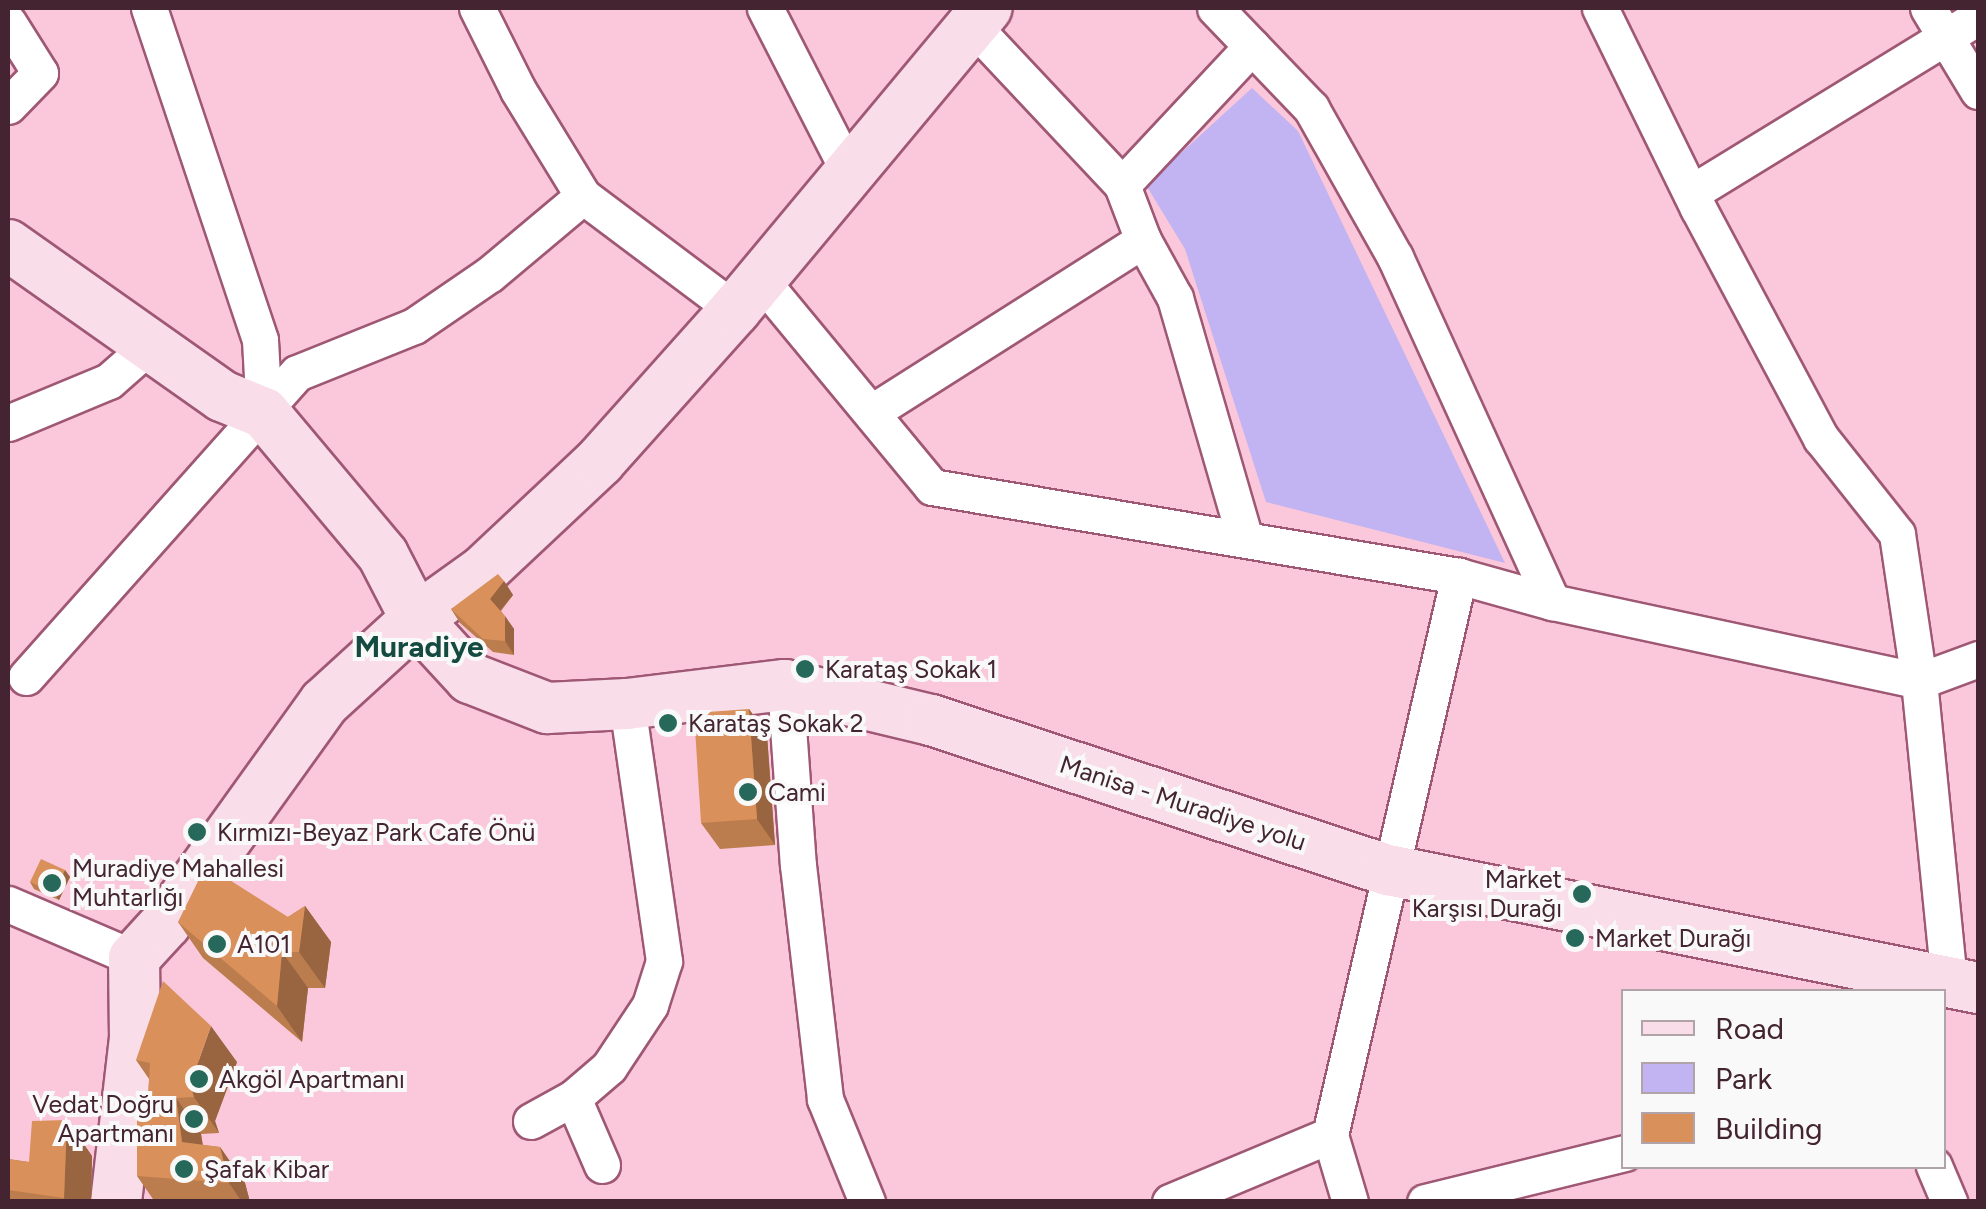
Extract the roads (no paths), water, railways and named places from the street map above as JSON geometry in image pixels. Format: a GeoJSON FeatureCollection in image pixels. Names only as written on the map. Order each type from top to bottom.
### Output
{"type":"FeatureCollection","features":[{"type":"Feature","properties":{"kind":"main road"},"geometry":{"type":"LineString","coordinates":[[116,1202],[135,1039],[134,958],[166,923],[324,703],[416,619],[482,572],[600,460],[747,294],[979,16]]}},
{"type":"Feature","properties":{"kind":"main road"},"geometry":{"type":"LineString","coordinates":[[8,245],[222,396],[264,413]]}},
{"type":"Feature","properties":{"kind":"main road","name":"Manisa - Muradiye yolu"},"geometry":{"type":"LineString","coordinates":[[264,413],[383,555],[416,619],[470,678],[547,708],[627,704],[785,684],[932,720],[1388,870],[1870,980],[1964,985]]}},
{"type":"Feature","properties":{"kind":"street"},"geometry":{"type":"LineString","coordinates":[[149,8],[260,340],[264,413]]}},
{"type":"Feature","properties":{"kind":"street"},"geometry":{"type":"LineString","coordinates":[[477,8],[518,90],[583,196],[747,294],[872,412],[932,487],[1458,576],[1552,602],[1919,681],[1978,659]]}},
{"type":"Feature","properties":{"kind":"street"},"geometry":{"type":"LineString","coordinates":[[766,8],[849,172]]}},
{"type":"Feature","properties":{"kind":"street"},"geometry":{"type":"LineString","coordinates":[[1215,8],[1311,108],[1394,257],[1552,602]]}},
{"type":"Feature","properties":{"kind":"street"},"geometry":{"type":"LineString","coordinates":[[1600,8],[1690,193],[1821,438],[1896,534],[1964,985]]}},
{"type":"Feature","properties":{"kind":"street"},"geometry":{"type":"LineString","coordinates":[[1928,8],[1978,92]]}},
{"type":"Feature","properties":{"kind":"street"},"geometry":{"type":"LineString","coordinates":[[979,16],[1122,185],[1143,240],[1175,298],[1245,539]]}},
{"type":"Feature","properties":{"kind":"street"},"geometry":{"type":"LineString","coordinates":[[1690,193],[1948,40],[1978,17]]}},
{"type":"Feature","properties":{"kind":"street"},"geometry":{"type":"LineString","coordinates":[[8,22],[40,73],[8,106]]}},
{"type":"Feature","properties":{"kind":"street"},"geometry":{"type":"LineString","coordinates":[[1122,185],[1252,46]]}},
{"type":"Feature","properties":{"kind":"street"},"geometry":{"type":"LineString","coordinates":[[26,676],[297,373],[414,326],[490,274],[583,196]]}},
{"type":"Feature","properties":{"kind":"street"},"geometry":{"type":"LineString","coordinates":[[872,412],[1143,240]]}},
{"type":"Feature","properties":{"kind":"street"},"geometry":{"type":"LineString","coordinates":[[8,423],[108,381],[150,346]]}},
{"type":"Feature","properties":{"kind":"street"},"geometry":{"type":"LineString","coordinates":[[1350,1202],[1330,1134],[1458,576]]}},
{"type":"Feature","properties":{"kind":"street"},"geometry":{"type":"LineString","coordinates":[[785,684],[798,866],[826,1099],[867,1202]]}},
{"type":"Feature","properties":{"kind":"street"},"geometry":{"type":"LineString","coordinates":[[531,1121],[574,1098],[609,1067],[650,1005],[664,961],[627,704]]}},
{"type":"Feature","properties":{"kind":"street"},"geometry":{"type":"LineString","coordinates":[[8,904],[134,958]]}},
{"type":"Feature","properties":{"kind":"street"},"geometry":{"type":"LineString","coordinates":[[574,1098],[602,1166]]}},
{"type":"Feature","properties":{"kind":"street"},"geometry":{"type":"LineString","coordinates":[[1170,1202],[1330,1134]]}},
{"type":"Feature","properties":{"kind":"street"},"geometry":{"type":"LineString","coordinates":[[1426,1202],[1621,1154]]}},
{"type":"Feature","properties":{"kind":"street"},"geometry":{"type":"LineString","coordinates":[[1935,1169],[1949,1202]]}},
{"type":"Feature","properties":{"kind":"place","name":"Karataş Sokak 1"},"geometry":{"type":"Point","coordinates":[805,669]}},
{"type":"Feature","properties":{"kind":"place","name":"Karataş Sokak 2"},"geometry":{"type":"Point","coordinates":[668,723]}},
{"type":"Feature","properties":{"kind":"place","name":"Cami"},"geometry":{"type":"Point","coordinates":[748,792]}},
{"type":"Feature","properties":{"kind":"place","name":"Kırmızı-Beyaz Park Cafe Önü"},"geometry":{"type":"Point","coordinates":[197,832]}},
{"type":"Feature","properties":{"kind":"place","name":"Muradiye Mahallesi Muhtarlığı"},"geometry":{"type":"Point","coordinates":[52,883]}},
{"type":"Feature","properties":{"kind":"place","name":"Market Karşısı Durağı"},"geometry":{"type":"Point","coordinates":[1582,894]}},
{"type":"Feature","properties":{"kind":"place","name":"Market Durağı"},"geometry":{"type":"Point","coordinates":[1575,938]}},
{"type":"Feature","properties":{"kind":"place","name":"A101"},"geometry":{"type":"Point","coordinates":[217,944]}},
{"type":"Feature","properties":{"kind":"place","name":"Akgöl Apartmanı"},"geometry":{"type":"Point","coordinates":[199,1079]}},
{"type":"Feature","properties":{"kind":"place","name":"Vedat Doğru Apartmanı"},"geometry":{"type":"Point","coordinates":[194,1119]}},
{"type":"Feature","properties":{"kind":"place","name":"Şafak Kibar"},"geometry":{"type":"Point","coordinates":[184,1169]}},
{"type":"Feature","properties":{"kind":"district","name":"Muradiye"},"geometry":{"type":"Point","coordinates":[419,647]}}]}
